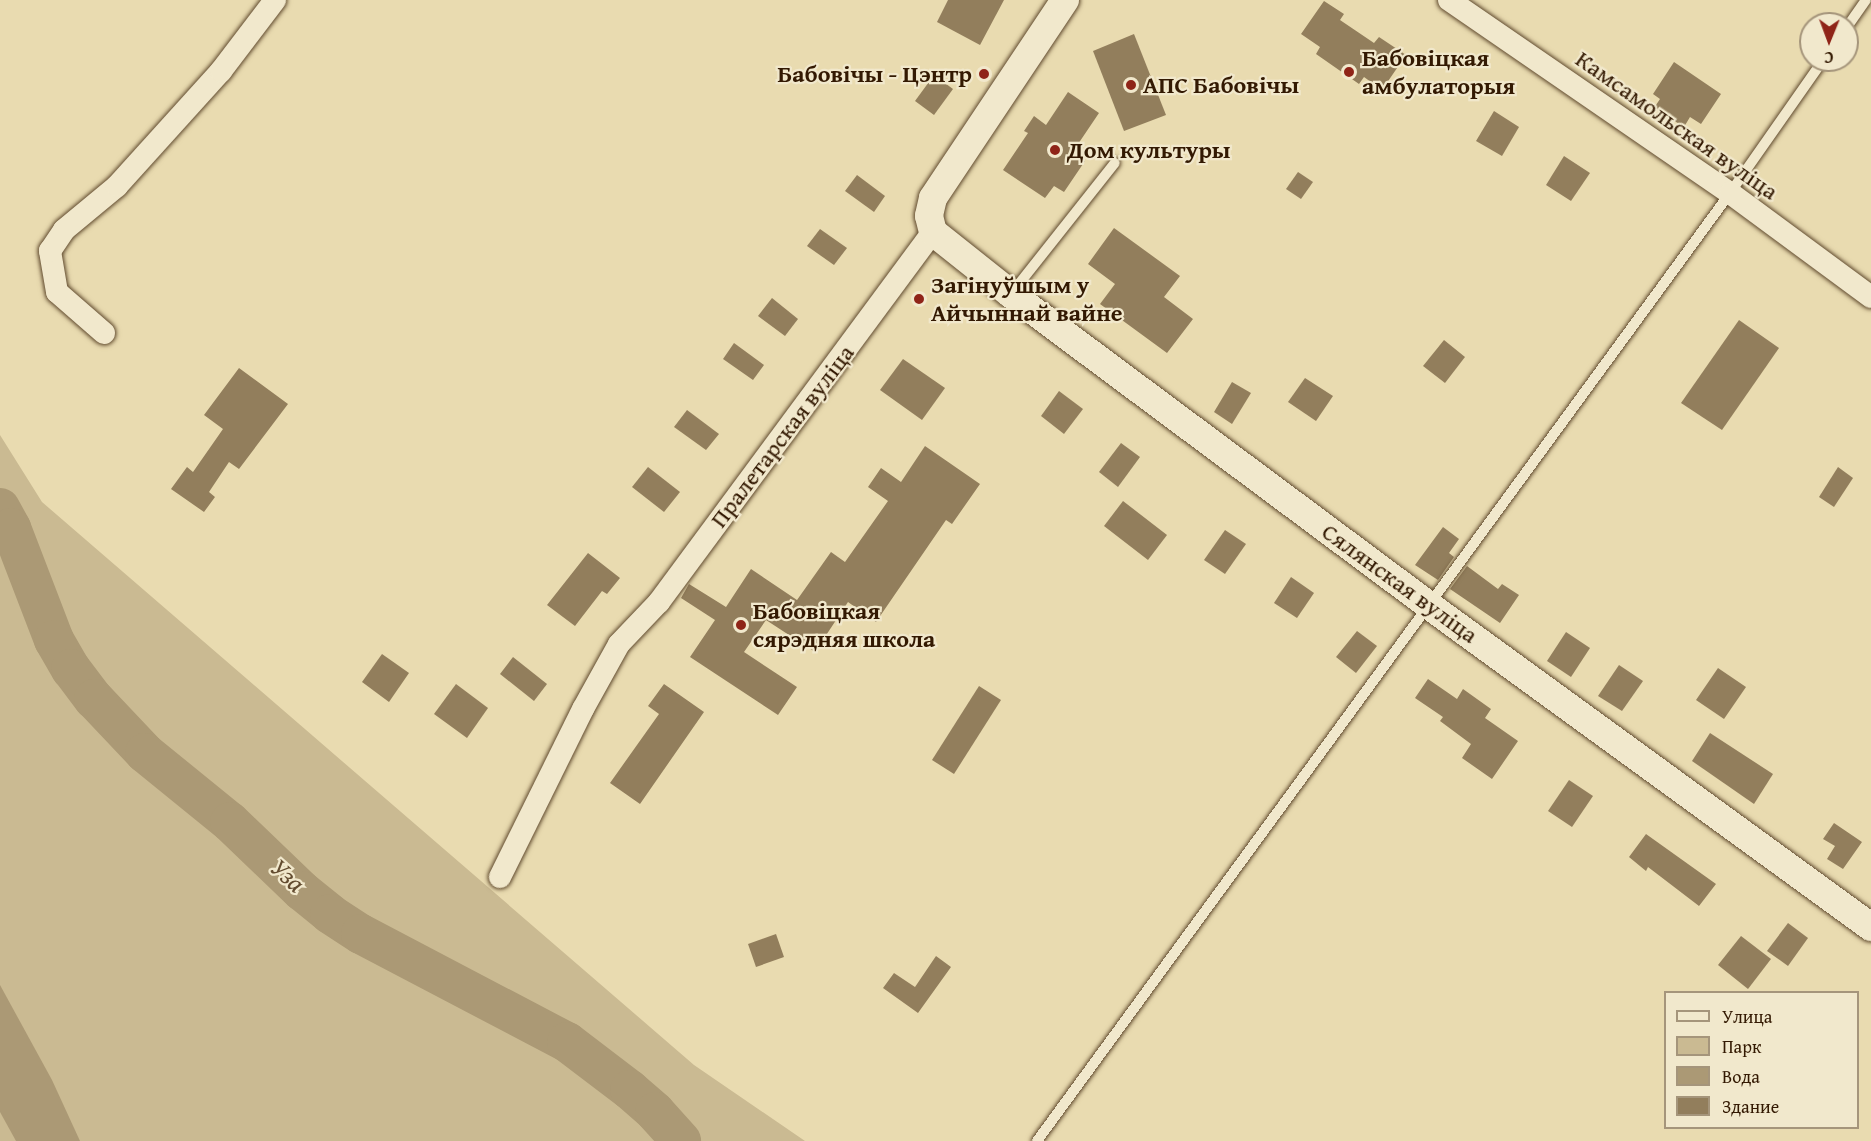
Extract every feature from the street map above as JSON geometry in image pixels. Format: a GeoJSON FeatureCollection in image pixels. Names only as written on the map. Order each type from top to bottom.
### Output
{"type":"FeatureCollection","features":[{"type":"Feature","properties":{"kind":"street"},"geometry":{"type":"LineString","coordinates":[[104,333],[57,292],[50,251],[64,230],[117,186],[221,71],[275,0]]}},
{"type":"Feature","properties":{"kind":"street"},"geometry":{"type":"LineString","coordinates":[[933,232],[929,216],[933,198],[1065,0]]}},
{"type":"Feature","properties":{"kind":"street","name":"Камсамольская вуліца"},"geometry":{"type":"LineString","coordinates":[[1449,0],[1730,193],[1871,297]]}},
{"type":"Feature","properties":{"kind":"street","name":"Сялянская вуліца"},"geometry":{"type":"LineString","coordinates":[[933,232],[1011,294],[1427,604],[1871,927]]}},
{"type":"Feature","properties":{"kind":"street","name":"Пралетарская вуліца"},"geometry":{"type":"LineString","coordinates":[[500,877],[583,708],[619,644],[659,602],[933,232]]}},
{"type":"Feature","properties":{"kind":"lane"},"geometry":{"type":"LineString","coordinates":[[1037,1141],[1427,604],[1730,193],[1815,72]]}},
{"type":"Feature","properties":{"kind":"lane"},"geometry":{"type":"LineString","coordinates":[[1011,294],[1115,163]]}},
{"type":"Feature","properties":{"kind":"green space"},"geometry":{"type":"Polygon","coordinates":[[[0,435],[42,502],[694,1065],[805,1141],[699,1141],[663,1098],[642,1120],[659,1141],[0,1141],[0,435]]]}},
{"type":"Feature","properties":{"kind":"water"},"geometry":{"type":"Polygon","coordinates":[[[0,985],[52,1080],[80,1141],[16,1141],[0,1112],[0,985]]]}},
{"type":"Feature","properties":{"kind":"building"},"geometry":{"type":"Polygon","coordinates":[[[948,0],[1004,0],[980,45],[937,22],[948,0]]]}},
{"type":"Feature","properties":{"kind":"building"},"geometry":{"type":"Polygon","coordinates":[[[1324,1],[1344,14],[1340,20],[1374,43],[1379,37],[1406,55],[1382,90],[1364,77],[1359,84],[1316,54],[1320,47],[1301,34],[1324,1]]]}},
{"type":"Feature","properties":{"kind":"building"},"geometry":{"type":"Polygon","coordinates":[[[1134,34],[1166,115],[1124,131],[1093,51],[1134,34]]]}},
{"type":"Feature","properties":{"kind":"building"},"geometry":{"type":"Polygon","coordinates":[[[1674,62],[1721,94],[1701,124],[1690,117],[1684,127],[1654,108],[1660,99],[1653,94],[1674,62]]]}},
{"type":"Feature","properties":{"kind":"building"},"geometry":{"type":"Polygon","coordinates":[[[934,75],[953,89],[934,115],[915,101],[934,75]]]}},
{"type":"Feature","properties":{"kind":"building"},"geometry":{"type":"Polygon","coordinates":[[[1068,92],[1099,113],[1072,153],[1085,161],[1064,192],[1054,186],[1045,198],[1003,170],[1028,133],[1024,131],[1034,116],[1046,125],[1068,92]]]}},
{"type":"Feature","properties":{"kind":"building"},"geometry":{"type":"Polygon","coordinates":[[[1494,111],[1519,127],[1502,156],[1476,141],[1494,111]]]}},
{"type":"Feature","properties":{"kind":"building"},"geometry":{"type":"Polygon","coordinates":[[[1564,156],[1590,173],[1571,201],[1546,185],[1564,156]]]}},
{"type":"Feature","properties":{"kind":"building"},"geometry":{"type":"Polygon","coordinates":[[[1298,172],[1313,182],[1301,199],[1286,189],[1298,172]]]}},
{"type":"Feature","properties":{"kind":"building"},"geometry":{"type":"Polygon","coordinates":[[[857,175],[885,196],[874,212],[845,191],[857,175]]]}},
{"type":"Feature","properties":{"kind":"building"},"geometry":{"type":"Polygon","coordinates":[[[1114,228],[1180,276],[1164,297],[1193,319],[1167,353],[1100,304],[1115,284],[1088,264],[1114,228]]]}},
{"type":"Feature","properties":{"kind":"building"},"geometry":{"type":"Polygon","coordinates":[[[820,229],[847,248],[834,265],[807,246],[820,229]]]}},
{"type":"Feature","properties":{"kind":"building"},"geometry":{"type":"Polygon","coordinates":[[[772,298],[798,319],[785,336],[758,316],[772,298]]]}},
{"type":"Feature","properties":{"kind":"building"},"geometry":{"type":"Polygon","coordinates":[[[1739,320],[1779,348],[1722,430],[1681,403],[1739,320]]]}},
{"type":"Feature","properties":{"kind":"building"},"geometry":{"type":"Polygon","coordinates":[[[1444,340],[1465,357],[1445,383],[1423,366],[1444,340]]]}},
{"type":"Feature","properties":{"kind":"building"},"geometry":{"type":"Polygon","coordinates":[[[734,343],[764,365],[753,380],[723,359],[734,343]]]}},
{"type":"Feature","properties":{"kind":"building"},"geometry":{"type":"Polygon","coordinates":[[[903,359],[945,388],[922,420],[880,390],[903,359]]]}},
{"type":"Feature","properties":{"kind":"building"},"geometry":{"type":"Polygon","coordinates":[[[239,368],[288,404],[239,469],[229,462],[209,492],[215,497],[204,512],[171,489],[187,467],[193,472],[223,429],[204,415],[239,368]]]}},
{"type":"Feature","properties":{"kind":"building"},"geometry":{"type":"Polygon","coordinates":[[[1305,378],[1333,396],[1316,421],[1288,402],[1305,378]]]}},
{"type":"Feature","properties":{"kind":"building"},"geometry":{"type":"Polygon","coordinates":[[[1232,382],[1251,393],[1232,424],[1214,412],[1232,382]]]}},
{"type":"Feature","properties":{"kind":"building"},"geometry":{"type":"Polygon","coordinates":[[[1059,391],[1083,409],[1064,434],[1041,416],[1059,391]]]}},
{"type":"Feature","properties":{"kind":"building"},"geometry":{"type":"Polygon","coordinates":[[[687,410],[719,434],[706,450],[674,427],[687,410]]]}},
{"type":"Feature","properties":{"kind":"building"},"geometry":{"type":"Polygon","coordinates":[[[1121,443],[1140,457],[1118,487],[1099,472],[1121,443]]]}},
{"type":"Feature","properties":{"kind":"building"},"geometry":{"type":"Polygon","coordinates":[[[925,446],[980,484],[952,524],[946,520],[876,622],[848,602],[815,652],[766,620],[744,652],[797,687],[778,715],[690,657],[715,620],[681,598],[689,584],[726,607],[751,569],[797,600],[831,552],[845,562],[888,501],[868,487],[881,468],[901,482],[925,446]]]}},
{"type":"Feature","properties":{"kind":"building"},"geometry":{"type":"Polygon","coordinates":[[[648,467],[680,492],[664,512],[632,487],[648,467]]]}},
{"type":"Feature","properties":{"kind":"building"},"geometry":{"type":"Polygon","coordinates":[[[1838,467],[1853,478],[1834,507],[1819,497],[1838,467]]]}},
{"type":"Feature","properties":{"kind":"building"},"geometry":{"type":"Polygon","coordinates":[[[1123,501],[1167,535],[1148,560],[1104,526],[1123,501]]]}},
{"type":"Feature","properties":{"kind":"building"},"geometry":{"type":"Polygon","coordinates":[[[1443,527],[1459,539],[1449,553],[1454,557],[1438,580],[1415,565],[1443,527]]]}},
{"type":"Feature","properties":{"kind":"building"},"geometry":{"type":"Polygon","coordinates":[[[1225,530],[1246,544],[1225,574],[1204,560],[1225,530]]]}},
{"type":"Feature","properties":{"kind":"building"},"geometry":{"type":"Polygon","coordinates":[[[588,553],[620,578],[607,594],[602,591],[575,626],[547,605],[588,553]]]}},
{"type":"Feature","properties":{"kind":"building"},"geometry":{"type":"Polygon","coordinates":[[[1467,566],[1498,589],[1502,584],[1519,595],[1500,623],[1450,589],[1467,566]]]}},
{"type":"Feature","properties":{"kind":"building"},"geometry":{"type":"Polygon","coordinates":[[[1291,577],[1314,593],[1297,618],[1274,603],[1291,577]]]}},
{"type":"Feature","properties":{"kind":"building"},"geometry":{"type":"Polygon","coordinates":[[[1357,631],[1377,646],[1356,673],[1336,657],[1357,631]]]}},
{"type":"Feature","properties":{"kind":"building"},"geometry":{"type":"Polygon","coordinates":[[[1566,632],[1590,648],[1571,677],[1547,661],[1566,632]]]}},
{"type":"Feature","properties":{"kind":"building"},"geometry":{"type":"Polygon","coordinates":[[[382,654],[409,673],[389,702],[362,682],[382,654]]]}},
{"type":"Feature","properties":{"kind":"building"},"geometry":{"type":"Polygon","coordinates":[[[513,657],[547,684],[534,701],[500,674],[513,657]]]}},
{"type":"Feature","properties":{"kind":"building"},"geometry":{"type":"Polygon","coordinates":[[[1619,665],[1643,681],[1622,711],[1598,696],[1619,665]]]}},
{"type":"Feature","properties":{"kind":"building"},"geometry":{"type":"Polygon","coordinates":[[[1718,668],[1746,687],[1724,719],[1696,700],[1718,668]]]}},
{"type":"Feature","properties":{"kind":"building"},"geometry":{"type":"Polygon","coordinates":[[[1428,679],[1457,699],[1463,689],[1491,709],[1485,718],[1518,741],[1492,779],[1462,758],[1471,744],[1440,721],[1443,717],[1415,698],[1428,679]]]}},
{"type":"Feature","properties":{"kind":"building"},"geometry":{"type":"Polygon","coordinates":[[[456,684],[488,708],[467,738],[434,714],[456,684]]]}},
{"type":"Feature","properties":{"kind":"building"},"geometry":{"type":"Polygon","coordinates":[[[664,684],[704,712],[640,804],[610,783],[659,714],[648,706],[664,684]]]}},
{"type":"Feature","properties":{"kind":"building"},"geometry":{"type":"Polygon","coordinates":[[[979,686],[1001,700],[954,774],[932,760],[979,686]]]}},
{"type":"Feature","properties":{"kind":"building"},"geometry":{"type":"Polygon","coordinates":[[[1710,733],[1773,774],[1754,804],[1692,761],[1710,733]]]}},
{"type":"Feature","properties":{"kind":"building"},"geometry":{"type":"Polygon","coordinates":[[[1569,780],[1593,796],[1572,827],[1548,811],[1569,780]]]}},
{"type":"Feature","properties":{"kind":"building"},"geometry":{"type":"Polygon","coordinates":[[[1834,823],[1862,842],[1843,869],[1827,859],[1835,846],[1823,839],[1834,823]]]}},
{"type":"Feature","properties":{"kind":"building"},"geometry":{"type":"Polygon","coordinates":[[[1646,834],[1716,884],[1699,906],[1648,867],[1646,871],[1629,857],[1646,834]]]}},
{"type":"Feature","properties":{"kind":"building"},"geometry":{"type":"Polygon","coordinates":[[[1788,923],[1808,938],[1788,966],[1767,951],[1788,923]]]}},
{"type":"Feature","properties":{"kind":"building"},"geometry":{"type":"Polygon","coordinates":[[[776,934],[784,957],[756,967],[748,944],[776,934]]]}},
{"type":"Feature","properties":{"kind":"building"},"geometry":{"type":"Polygon","coordinates":[[[1741,936],[1771,959],[1748,989],[1718,965],[1741,936]]]}},
{"type":"Feature","properties":{"kind":"building"},"geometry":{"type":"Polygon","coordinates":[[[936,956],[951,967],[918,1013],[883,988],[894,973],[915,987],[936,956]]]}},
{"type":"Feature","properties":{"kind":"waterway","name":"Уза"},"geometry":{"type":"LineString","coordinates":[[0,508],[11,528],[54,640],[71,669],[94,699],[145,753],[230,822],[302,891],[330,914],[361,934],[567,1042],[630,1090],[655,1112],[681,1141]]}},
{"type":"Feature","properties":{"kind":"place","name":"Бабовіцкая амбулаторыя"},"geometry":{"type":"Point","coordinates":[1349,72]}},
{"type":"Feature","properties":{"kind":"place","name":"Бабовічы - Цэнтр"},"geometry":{"type":"Point","coordinates":[984,74]}},
{"type":"Feature","properties":{"kind":"place","name":"АПС Бабовічы"},"geometry":{"type":"Point","coordinates":[1131,85]}},
{"type":"Feature","properties":{"kind":"place","name":"Дом культуры"},"geometry":{"type":"Point","coordinates":[1055,150]}},
{"type":"Feature","properties":{"kind":"place","name":"Загінуўшым у Айчыннай вайне"},"geometry":{"type":"Point","coordinates":[919,299]}},
{"type":"Feature","properties":{"kind":"place","name":"Бабовіцкая сярэдняя школа"},"geometry":{"type":"Point","coordinates":[741,625]}}]}
